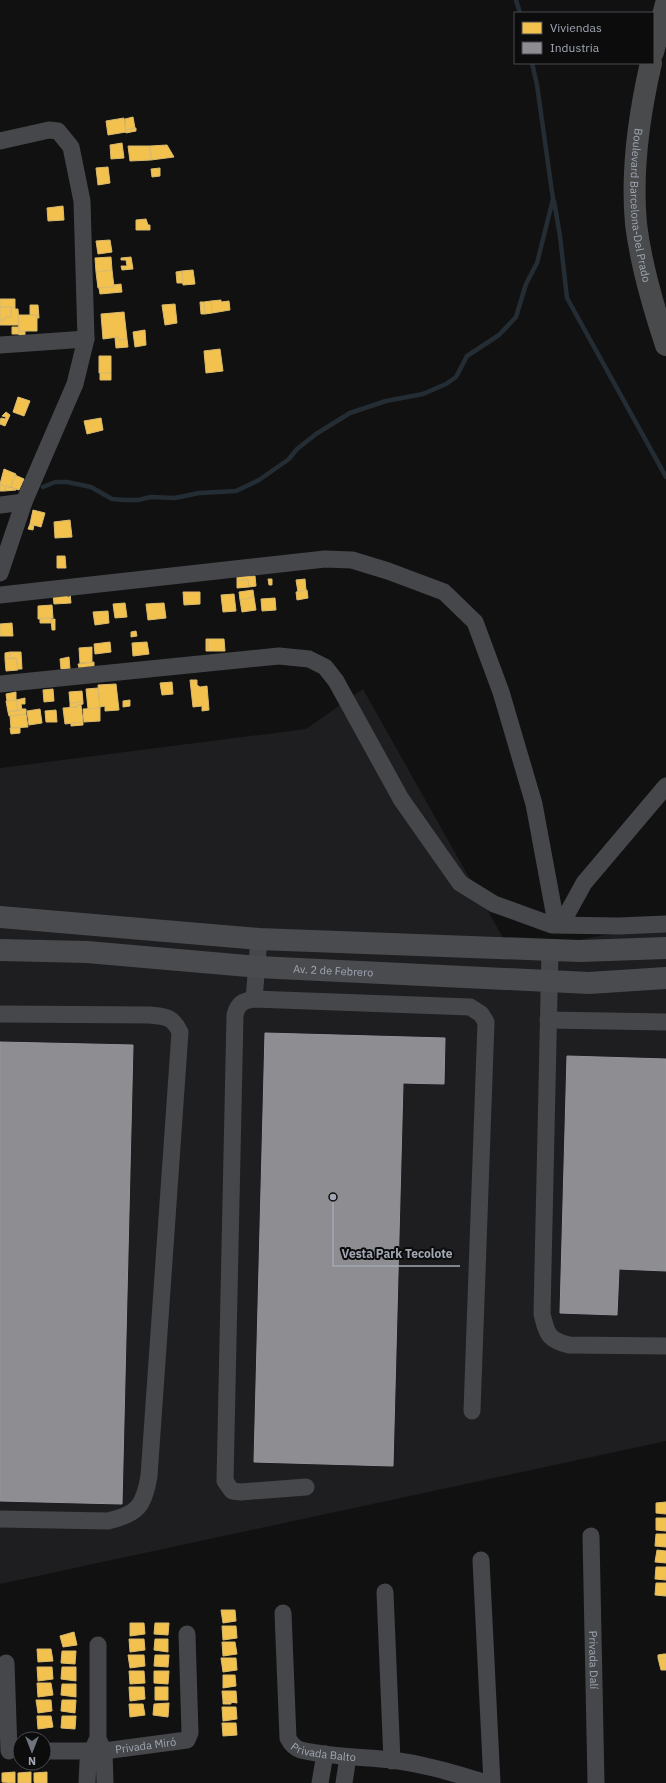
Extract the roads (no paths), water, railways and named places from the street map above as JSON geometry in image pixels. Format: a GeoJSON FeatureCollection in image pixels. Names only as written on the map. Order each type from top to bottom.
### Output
{"type":"FeatureCollection","features":[{"type":"Feature","properties":{"kind":"main road"},"geometry":{"type":"LineString","coordinates":[[654,48],[666,4]]}},
{"type":"Feature","properties":{"kind":"main road","name":"Boulevard Barcelona-Del Prado"},"geometry":{"type":"LineString","coordinates":[[650,64],[642,101],[635,167],[636,223],[646,279],[666,345]]}},
{"type":"Feature","properties":{"kind":"main road"},"geometry":{"type":"LineString","coordinates":[[0,917],[259,939],[550,950],[666,948]]}},
{"type":"Feature","properties":{"kind":"main road","name":"Av. 2 de Febrero"},"geometry":{"type":"LineString","coordinates":[[0,950],[87,952],[258,967],[589,984],[666,978]]}},
{"type":"Feature","properties":{"kind":"street"},"geometry":{"type":"LineString","coordinates":[[0,141],[49,130],[58,131],[71,147],[82,201],[86,340],[75,384],[24,502],[0,573]]}},
{"type":"Feature","properties":{"kind":"street"},"geometry":{"type":"LineString","coordinates":[[0,345],[86,340]]}},
{"type":"Feature","properties":{"kind":"street"},"geometry":{"type":"LineString","coordinates":[[0,505],[24,502]]}},
{"type":"Feature","properties":{"kind":"street"},"geometry":{"type":"LineString","coordinates":[[0,595],[325,559],[359,562],[444,592],[475,622],[501,692],[534,804],[552,905],[554,912],[558,917],[562,918],[567,914],[584,883],[666,786]]}},
{"type":"Feature","properties":{"kind":"street"},"geometry":{"type":"LineString","coordinates":[[0,684],[279,656],[309,659],[325,667],[336,681],[401,800],[460,882],[494,904],[552,925],[619,926],[666,924]]}},
{"type":"Feature","properties":{"kind":"street"},"geometry":{"type":"LineString","coordinates":[[254,999],[258,967],[259,939]]}},
{"type":"Feature","properties":{"kind":"street"},"geometry":{"type":"LineString","coordinates":[[550,950],[542,1314],[546,1331],[555,1342],[569,1345],[666,1346]]}},
{"type":"Feature","properties":{"kind":"street"},"geometry":{"type":"LineString","coordinates":[[306,1487],[241,1492],[232,1491],[225,1481],[235,1015],[237,1007],[241,1001],[254,999],[470,1007],[481,1014],[486,1022],[472,1411]]}},
{"type":"Feature","properties":{"kind":"street"},"geometry":{"type":"LineString","coordinates":[[0,1014],[150,1015],[166,1017],[175,1021],[180,1032],[180,1037],[149,1476],[143,1500],[133,1512],[123,1517],[108,1521],[0,1519]]}},
{"type":"Feature","properties":{"kind":"street"},"geometry":{"type":"LineString","coordinates":[[548,1020],[666,1022]]}},
{"type":"Feature","properties":{"kind":"street","name":"Privada Dalí"},"geometry":{"type":"LineString","coordinates":[[591,1536],[596,1783]]}},
{"type":"Feature","properties":{"kind":"street"},"geometry":{"type":"LineString","coordinates":[[481,1560],[492,1783]]}},
{"type":"Feature","properties":{"kind":"street"},"geometry":{"type":"LineString","coordinates":[[385,1592],[392,1760]]}},
{"type":"Feature","properties":{"kind":"street","name":"Privada Balto"},"geometry":{"type":"LineString","coordinates":[[282,1613],[288,1738],[292,1746],[325,1754],[392,1760],[444,1770],[487,1783]]}},
{"type":"Feature","properties":{"kind":"street","name":"Privada Miró"},"geometry":{"type":"LineString","coordinates":[[52,1750],[187,1740],[190,1736],[187,1634]]}},
{"type":"Feature","properties":{"kind":"street","name":"Privada Miró"},"geometry":{"type":"LineString","coordinates":[[98,1645],[98,1747]]}},
{"type":"Feature","properties":{"kind":"street"},"geometry":{"type":"LineString","coordinates":[[6,1663],[10,1751]]}},
{"type":"Feature","properties":{"kind":"street"},"geometry":{"type":"LineString","coordinates":[[87,1783],[88,1762],[98,1747]]}},
{"type":"Feature","properties":{"kind":"street"},"geometry":{"type":"LineString","coordinates":[[98,1747],[105,1783]]}},
{"type":"Feature","properties":{"kind":"street"},"geometry":{"type":"LineString","coordinates":[[320,1783],[325,1754]]}},
{"type":"Feature","properties":{"kind":"street"},"geometry":{"type":"LineString","coordinates":[[344,1783],[348,1757]]}},
{"type":"Feature","properties":{"kind":"waterway"},"geometry":{"type":"LineString","coordinates":[[516,0],[520,12]]}},
{"type":"Feature","properties":{"kind":"waterway"},"geometry":{"type":"LineString","coordinates":[[43,487],[55,482],[67,482],[91,487],[112,499],[125,500],[138,500],[151,497],[175,498],[199,493],[236,491],[259,480],[289,459],[297,449],[316,434],[350,413],[386,401],[423,394],[446,384],[456,377],[467,356],[499,335],[516,317],[526,284],[537,263],[553,199],[537,85],[532,64]]}},
{"type":"Feature","properties":{"kind":"waterway"},"geometry":{"type":"LineString","coordinates":[[554,201],[560,236],[567,298],[666,477]]}},
{"type":"Feature","properties":{"kind":"place","name":"Vesta Park Tecolote"},"geometry":{"type":"Point","coordinates":[333,1197]}}]}
